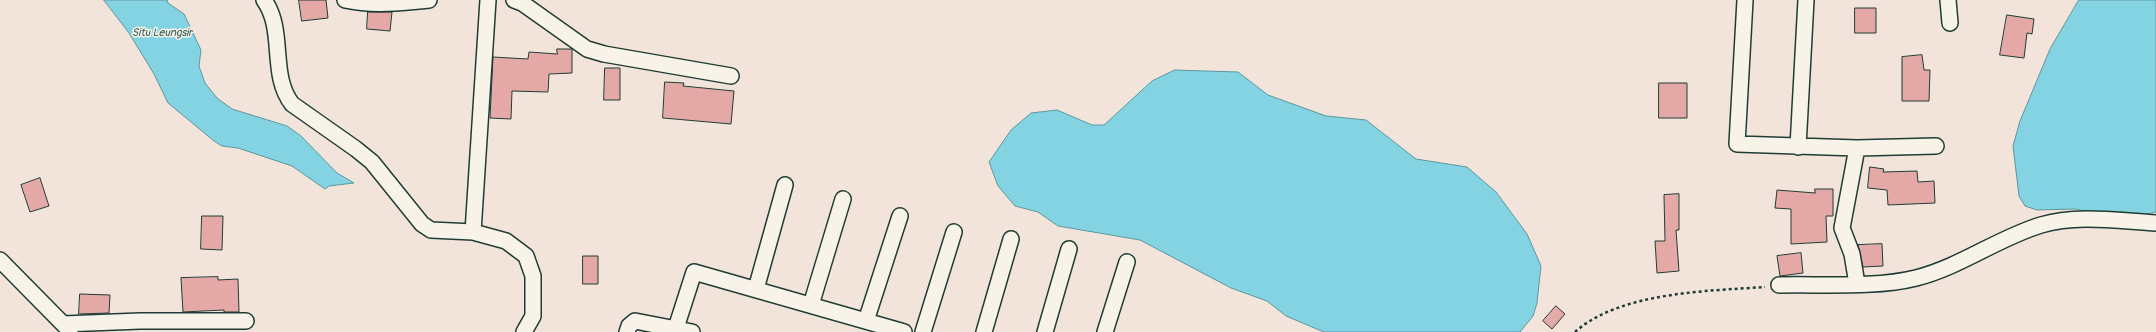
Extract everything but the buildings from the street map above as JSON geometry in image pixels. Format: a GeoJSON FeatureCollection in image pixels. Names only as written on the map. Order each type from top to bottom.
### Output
{"type":"FeatureCollection","features":[{"type":"Feature","properties":{"kind":"street"},"geometry":{"type":"LineString","coordinates":[[264,0],[272,14],[276,32],[280,81],[284,94],[292,104],[372,162],[422,224],[431,230],[473,232],[506,241],[526,256],[532,276],[533,316],[524,332]]}},
{"type":"Feature","properties":{"kind":"street"},"geometry":{"type":"LineString","coordinates":[[345,0],[354,2],[400,3],[429,0]]}},
{"type":"Feature","properties":{"kind":"street"},"geometry":{"type":"LineString","coordinates":[[473,232],[488,0]]}},
{"type":"Feature","properties":{"kind":"street"},"geometry":{"type":"LineString","coordinates":[[514,0],[522,3],[587,49],[604,54],[731,76]]}},
{"type":"Feature","properties":{"kind":"street"},"geometry":{"type":"LineString","coordinates":[[1745,0],[1738,144],[1857,148],[1936,146]]}},
{"type":"Feature","properties":{"kind":"street"},"geometry":{"type":"LineString","coordinates":[[1798,147],[1806,0]]}},
{"type":"Feature","properties":{"kind":"street"},"geometry":{"type":"LineString","coordinates":[[1948,0],[1950,23]]}},
{"type":"Feature","properties":{"kind":"street"},"geometry":{"type":"LineString","coordinates":[[1857,148],[1842,228],[1852,254],[1857,284]]}},
{"type":"Feature","properties":{"kind":"street"},"geometry":{"type":"LineString","coordinates":[[756,288],[784,185]]}},
{"type":"Feature","properties":{"kind":"street"},"geometry":{"type":"LineString","coordinates":[[811,305],[843,199]]}},
{"type":"Feature","properties":{"kind":"street"},"geometry":{"type":"LineString","coordinates":[[871,325],[900,216]]}},
{"type":"Feature","properties":{"kind":"street"},"geometry":{"type":"LineString","coordinates":[[1779,285],[1894,282],[1937,272],[2041,225],[2061,220],[2156,223]]}},
{"type":"Feature","properties":{"kind":"street"},"geometry":{"type":"LineString","coordinates":[[923,332],[954,232]]}},
{"type":"Feature","properties":{"kind":"street"},"geometry":{"type":"LineString","coordinates":[[984,332],[1011,239]]}},
{"type":"Feature","properties":{"kind":"street"},"geometry":{"type":"LineString","coordinates":[[1045,332],[1069,249]]}},
{"type":"Feature","properties":{"kind":"street"},"geometry":{"type":"LineString","coordinates":[[0,260],[67,328],[140,321],[246,322]]}},
{"type":"Feature","properties":{"kind":"street"},"geometry":{"type":"LineString","coordinates":[[1105,332],[1127,262]]}},
{"type":"Feature","properties":{"kind":"street"},"geometry":{"type":"LineString","coordinates":[[676,328],[694,272],[756,288],[871,325],[904,332]]}},
{"type":"Feature","properties":{"kind":"street"},"geometry":{"type":"LineString","coordinates":[[627,332],[629,326],[635,321],[692,332]]}},
{"type":"Feature","properties":{"kind":"path"},"geometry":{"type":"LineString","coordinates":[[1575,332],[1604,313],[1648,300],[1696,292],[1779,285]]}},
{"type":"Feature","properties":{"kind":"water","name":"Situ Leungsir"},"geometry":{"type":"Polygon","coordinates":[[[104,0],[167,0],[168,3],[184,14],[201,50],[199,66],[205,83],[217,98],[232,109],[287,126],[301,136],[337,173],[354,183],[329,186],[325,189],[292,166],[238,148],[222,146],[214,141],[168,103],[154,74],[129,33],[104,0]]]}},
{"type":"Feature","properties":{"kind":"water"},"geometry":{"type":"Polygon","coordinates":[[[2079,0],[2156,0],[2156,212],[2123,220],[2075,209],[2037,210],[2025,206],[2019,196],[2013,146],[2020,121],[2050,49],[2079,0]]]}},
{"type":"Feature","properties":{"kind":"water"},"geometry":{"type":"Polygon","coordinates":[[[1175,70],[1238,72],[1268,95],[1326,116],[1366,120],[1416,159],[1467,167],[1496,192],[1527,234],[1541,266],[1537,303],[1533,316],[1520,332],[1324,332],[1286,316],[1267,301],[1231,288],[1140,240],[1058,226],[1038,212],[1015,206],[998,186],[989,162],[1011,130],[1031,113],[1057,110],[1092,125],[1104,125],[1152,81],[1175,70]]]}}]}
